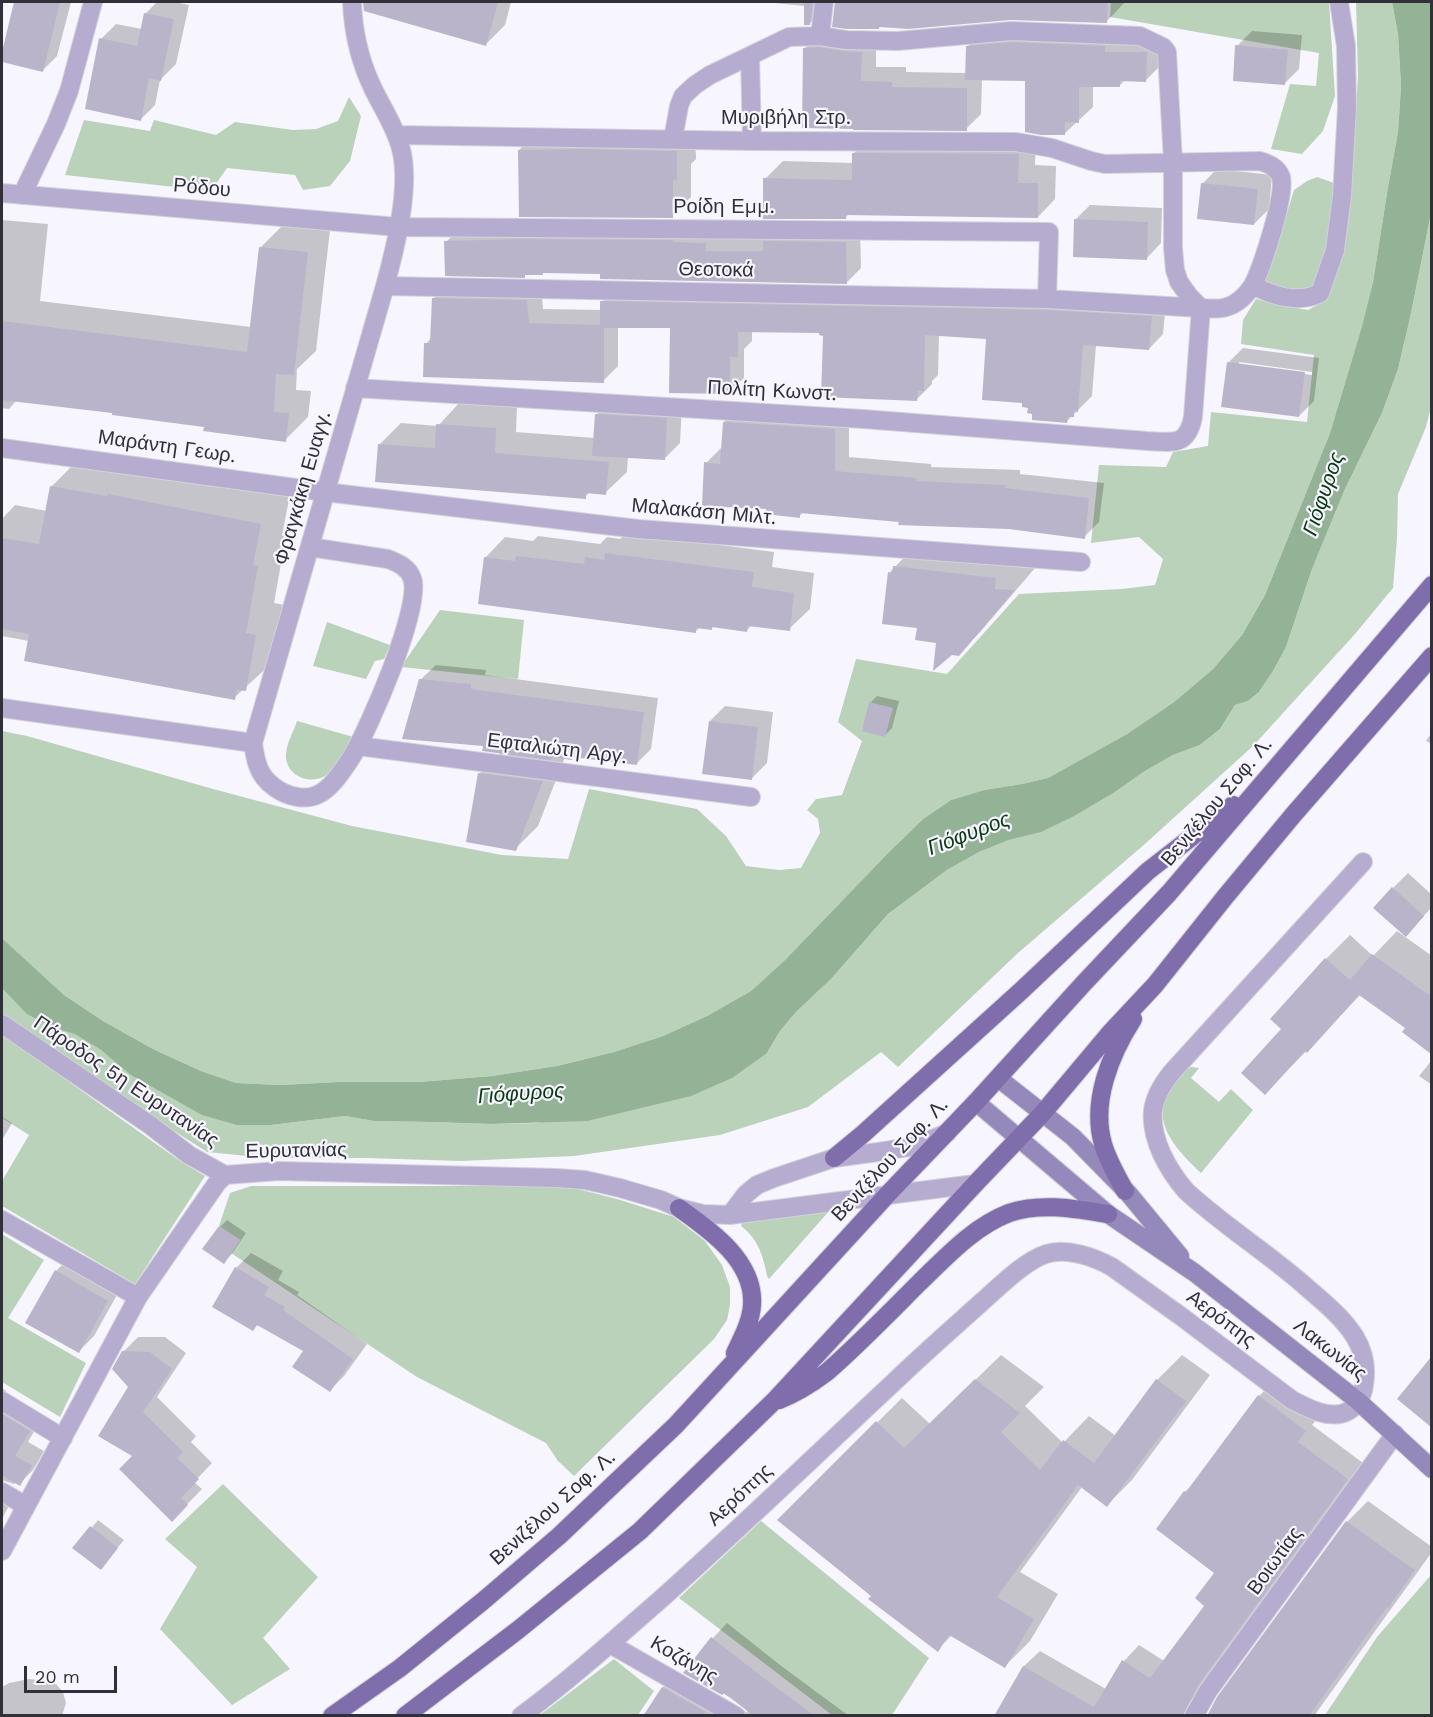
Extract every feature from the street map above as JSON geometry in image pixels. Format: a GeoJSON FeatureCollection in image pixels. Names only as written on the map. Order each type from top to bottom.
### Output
{"type":"FeatureCollection","features":[{"type":"Feature","properties":{"kind":"main road","name":"Βενιζέλου Σοφ. Λ."},"geometry":{"type":"LineString","coordinates":[[332,1716],[400,1668],[483,1601],[559,1536],[676,1425],[1169,893],[1431,585]]}},
{"type":"Feature","properties":{"kind":"main road"},"geometry":{"type":"LineString","coordinates":[[405,1716],[518,1630],[640,1531],[774,1401],[1042,1114],[1110,1033],[1155,985],[1294,814],[1431,656]]}},
{"type":"Feature","properties":{"kind":"main road"},"geometry":{"type":"LineString","coordinates":[[834,1158],[864,1134],[1022,990],[1148,871],[1260,784]]}},
{"type":"Feature","properties":{"kind":"main road"},"geometry":{"type":"LineString","coordinates":[[1125,1191],[1103,1144],[1100,1117],[1101,1091],[1120,1042],[1155,985]]}},
{"type":"Feature","properties":{"kind":"main road"},"geometry":{"type":"LineString","coordinates":[[774,1401],[794,1395],[827,1372],[952,1250],[989,1223],[1010,1213],[1061,1206],[1108,1214]]}},
{"type":"Feature","properties":{"kind":"main road"},"geometry":{"type":"LineString","coordinates":[[679,1208],[718,1236],[740,1264],[748,1281],[752,1303],[748,1323],[727,1370]]}},
{"type":"Feature","properties":{"kind":"street"},"geometry":{"type":"LineString","coordinates":[[22,195],[69,91],[93,2]]}},
{"type":"Feature","properties":{"kind":"street","name":"Φραγκάκη Ευαγγ."},"geometry":{"type":"LineString","coordinates":[[253,743],[385,286],[402,203],[404,167],[402,150],[363,63],[354,27],[352,2]]}},
{"type":"Feature","properties":{"kind":"street"},"geometry":{"type":"LineString","coordinates":[[820,36],[824,2]]}},
{"type":"Feature","properties":{"kind":"street"},"geometry":{"type":"LineString","coordinates":[[1253,285],[1266,293],[1306,299],[1313,297],[1320,293],[1335,250],[1342,196],[1347,108],[1346,46],[1339,2]]}},
{"type":"Feature","properties":{"kind":"street"},"geometry":{"type":"LineString","coordinates":[[673,139],[683,96],[695,85],[761,49],[789,38],[820,36],[846,40],[898,40],[1011,31],[1140,36],[1167,52],[1173,162],[1175,270],[1179,282],[1202,308]]}},
{"type":"Feature","properties":{"kind":"street"},"geometry":{"type":"LineString","coordinates":[[750,57],[752,141]]}},
{"type":"Feature","properties":{"kind":"street","name":"Μυριβήλη Στρ."},"geometry":{"type":"LineString","coordinates":[[396,135],[752,141],[1016,142],[1052,148],[1105,164],[1260,161],[1277,170],[1282,185],[1272,231],[1253,285]]}},
{"type":"Feature","properties":{"kind":"street","name":"Ρόδου"},"geometry":{"type":"LineString","coordinates":[[2,193],[398,227]]}},
{"type":"Feature","properties":{"kind":"street","name":"Ροίδη Εμμ."},"geometry":{"type":"LineString","coordinates":[[398,227],[1049,232],[1047,299]]}},
{"type":"Feature","properties":{"kind":"street","name":"Θεοτοκά"},"geometry":{"type":"LineString","coordinates":[[385,286],[1047,299],[1219,309],[1238,302],[1253,285]]}},
{"type":"Feature","properties":{"kind":"street","name":"Πολίτη Κωνστ."},"geometry":{"type":"LineString","coordinates":[[355,388],[863,418],[1147,441],[1174,441],[1185,438],[1193,417],[1202,308]]}},
{"type":"Feature","properties":{"kind":"street","name":"Μαράντη Γεωρ."},"geometry":{"type":"LineString","coordinates":[[2,448],[326,492]]}},
{"type":"Feature","properties":{"kind":"street","name":"Μαλακάση Μιλτ."},"geometry":{"type":"LineString","coordinates":[[326,492],[649,531],[1081,562]]}},
{"type":"Feature","properties":{"kind":"street"},"geometry":{"type":"LineString","coordinates":[[2,708],[253,743],[255,763],[264,778],[274,788],[288,795],[305,798],[317,795],[344,769],[358,746],[397,656],[415,590],[408,570],[388,559],[310,548]]}},
{"type":"Feature","properties":{"kind":"street","name":"Εφταλιώτη Αργ."},"geometry":{"type":"LineString","coordinates":[[358,746],[751,797]]}},
{"type":"Feature","properties":{"kind":"street"},"geometry":{"type":"LineString","coordinates":[[1358,1401],[1364,1389],[1366,1377],[1365,1361],[1355,1338],[1334,1311],[1301,1282],[1186,1191],[1176,1180],[1162,1155],[1154,1130],[1153,1118],[1160,1088],[1172,1072],[1363,862]]}},
{"type":"Feature","properties":{"kind":"street","name":"Πάροδος 5η Ευρυτανίας"},"geometry":{"type":"LineString","coordinates":[[2,1024],[150,1125],[189,1155],[225,1175]]}},
{"type":"Feature","properties":{"kind":"street","name":"Λακωνίας"},"geometry":{"type":"LineString","coordinates":[[998,1078],[1073,1137],[1125,1191],[1195,1273]]}},
{"type":"Feature","properties":{"kind":"street","name":"Λακωνίας"},"geometry":{"type":"LineString","coordinates":[[976,1102],[1108,1214],[1195,1273],[1358,1401],[1429,1462]]}},
{"type":"Feature","properties":{"kind":"street"},"geometry":{"type":"LineString","coordinates":[[730,1215],[746,1194],[757,1185],[774,1178],[834,1158],[915,1146],[947,1133]]}},
{"type":"Feature","properties":{"kind":"street","name":"Ευρυτανίας"},"geometry":{"type":"LineString","coordinates":[[2,1551],[138,1297],[217,1183],[225,1175],[279,1170],[585,1180],[620,1188],[703,1214],[730,1215],[975,1184]]}},
{"type":"Feature","properties":{"kind":"street"},"geometry":{"type":"LineString","coordinates":[[2,1220],[138,1297]]}},
{"type":"Feature","properties":{"kind":"street","name":"Αερόπης"},"geometry":{"type":"LineString","coordinates":[[521,1716],[610,1644],[694,1569],[938,1340],[1017,1273],[1049,1253],[1085,1256],[1100,1260],[1112,1267],[1284,1395],[1300,1404],[1316,1411],[1336,1414],[1348,1411],[1358,1401]]}},
{"type":"Feature","properties":{"kind":"street"},"geometry":{"type":"LineString","coordinates":[[2,1401],[63,1438]]}},
{"type":"Feature","properties":{"kind":"street","name":"Βοιωτίας"},"geometry":{"type":"LineString","coordinates":[[1194,1716],[1208,1692],[1395,1434]]}},
{"type":"Feature","properties":{"kind":"street"},"geometry":{"type":"LineString","coordinates":[[2,1491],[26,1506]]}},
{"type":"Feature","properties":{"kind":"street","name":"Κοζάνης"},"geometry":{"type":"LineString","coordinates":[[610,1644],[735,1716]]}},
{"type":"Feature","properties":{"kind":"shaded area"},"geometry":{"type":"Polygon","coordinates":[[[1111,2],[1329,2],[1335,96],[1323,131],[1302,154],[1271,149],[1290,84],[1316,86],[1319,53],[1110,17],[1111,2]]]}},
{"type":"Feature","properties":{"kind":"shaded area"},"geometry":{"type":"Polygon","coordinates":[[[1356,2],[1392,2],[1398,34],[1401,86],[1398,132],[1373,282],[1362,326],[1330,433],[1265,595],[1242,635],[1213,669],[1174,702],[1127,734],[1048,778],[984,790],[951,800],[923,819],[786,959],[751,991],[707,1016],[663,1036],[614,1052],[557,1066],[492,1076],[419,1082],[280,1085],[236,1083],[201,1071],[153,1049],[103,1021],[64,995],[2,938],[2,731],[352,826],[502,855],[568,859],[589,789],[697,809],[726,836],[746,866],[779,870],[801,868],[820,833],[818,819],[807,810],[816,799],[842,795],[862,741],[838,722],[856,659],[947,674],[1019,594],[1122,589],[1155,585],[1163,559],[1139,537],[1091,543],[1099,465],[1166,467],[1173,452],[1208,446],[1211,412],[1307,422],[1314,355],[1241,344],[1243,320],[1256,299],[1308,310],[1322,302],[1338,267],[1351,194],[1358,76],[1356,2]]]}},
{"type":"Feature","properties":{"kind":"shaded area"},"geometry":{"type":"Polygon","coordinates":[[[349,97],[361,116],[350,161],[330,186],[303,190],[295,175],[227,168],[211,191],[65,175],[84,120],[150,131],[154,120],[216,135],[235,122],[293,130],[316,129],[338,121],[349,97]]]}},
{"type":"Feature","properties":{"kind":"shaded area"},"geometry":{"type":"Polygon","coordinates":[[[1317,177],[1334,183],[1330,239],[1317,278],[1310,290],[1293,293],[1260,284],[1279,239],[1294,190],[1317,177]]]}},
{"type":"Feature","properties":{"kind":"shaded area"},"geometry":{"type":"Polygon","coordinates":[[[1431,213],[1431,407],[1426,427],[1398,494],[1393,588],[1355,634],[1253,746],[1146,843],[1018,953],[898,1067],[881,1052],[808,1107],[720,1135],[574,1156],[461,1161],[268,1158],[207,1152],[2,1015],[2,988],[52,1027],[75,1033],[101,1050],[271,1125],[345,1116],[374,1121],[537,1123],[767,1053],[780,1031],[796,1012],[831,979],[888,914],[947,870],[979,852],[1115,792],[1173,755],[1200,745],[1220,729],[1235,705],[1248,701],[1259,692],[1286,647],[1312,569],[1345,489],[1382,413],[1398,369],[1431,213]]]}},
{"type":"Feature","properties":{"kind":"shaded area"},"geometry":{"type":"Polygon","coordinates":[[[440,610],[524,620],[518,679],[401,667],[440,610]]]}},
{"type":"Feature","properties":{"kind":"shaded area"},"geometry":{"type":"Polygon","coordinates":[[[327,622],[390,645],[384,659],[375,661],[366,679],[313,666],[327,622]]]}},
{"type":"Feature","properties":{"kind":"shaded area"},"geometry":{"type":"Polygon","coordinates":[[[297,721],[356,739],[325,776],[318,779],[305,779],[289,767],[286,753],[297,721]]]}},
{"type":"Feature","properties":{"kind":"shaded area"},"geometry":{"type":"Polygon","coordinates":[[[2,1034],[180,1161],[205,1176],[135,1284],[2,1206],[2,1181],[29,1135],[2,1118],[2,1034]]]}},
{"type":"Feature","properties":{"kind":"shaded area"},"geometry":{"type":"Polygon","coordinates":[[[1182,1068],[1199,1068],[1191,1078],[1219,1102],[1231,1089],[1253,1110],[1201,1173],[1177,1148],[1163,1119],[1165,1096],[1168,1089],[1182,1068]]]}},
{"type":"Feature","properties":{"kind":"shaded area"},"geometry":{"type":"Polygon","coordinates":[[[251,1186],[566,1186],[617,1199],[674,1217],[705,1241],[722,1265],[730,1287],[727,1320],[714,1339],[574,1476],[558,1461],[546,1443],[417,1377],[231,1253],[240,1240],[219,1226],[230,1193],[251,1186]]]}},
{"type":"Feature","properties":{"kind":"shaded area"},"geometry":{"type":"Polygon","coordinates":[[[830,1210],[769,1279],[759,1248],[752,1236],[741,1226],[742,1223],[830,1210]]]}},
{"type":"Feature","properties":{"kind":"shaded area"},"geometry":{"type":"Polygon","coordinates":[[[2,1234],[44,1260],[8,1318],[86,1363],[60,1417],[2,1382],[2,1234]]]}},
{"type":"Feature","properties":{"kind":"shaded area"},"geometry":{"type":"Polygon","coordinates":[[[223,1484],[318,1577],[263,1638],[290,1669],[232,1705],[160,1629],[197,1567],[165,1539],[223,1484]]]}},
{"type":"Feature","properties":{"kind":"shaded area"},"geometry":{"type":"Polygon","coordinates":[[[761,1521],[929,1658],[892,1715],[832,1715],[679,1598],[761,1521]]]}},
{"type":"Feature","properties":{"kind":"shaded area"},"geometry":{"type":"Polygon","coordinates":[[[1431,1575],[1431,1715],[1325,1715],[1377,1637],[1431,1575]]]}},
{"type":"Feature","properties":{"kind":"shaded area"},"geometry":{"type":"Polygon","coordinates":[[[614,1659],[654,1691],[638,1715],[540,1715],[614,1659]]]}},
{"type":"Feature","properties":{"kind":"water","name":"Γιόφυρος"},"geometry":{"type":"Polygon","coordinates":[[[1392,2],[1431,2],[1431,213],[1398,369],[1382,413],[1345,489],[1312,569],[1286,647],[1273,671],[1259,692],[1248,701],[1235,705],[1220,729],[1200,745],[1173,755],[1074,816],[1041,832],[1008,840],[979,852],[947,870],[888,914],[831,979],[796,1012],[780,1031],[767,1053],[732,1078],[691,1096],[587,1121],[491,1124],[374,1121],[345,1116],[271,1125],[237,1125],[202,1115],[131,1075],[101,1050],[75,1034],[52,1027],[27,1014],[2,988],[2,938],[64,995],[103,1021],[153,1049],[201,1071],[236,1083],[280,1085],[419,1082],[492,1076],[557,1066],[614,1052],[663,1036],[707,1016],[751,991],[786,959],[923,819],[951,800],[984,790],[1048,778],[1127,734],[1174,702],[1213,669],[1242,635],[1265,595],[1330,433],[1373,282],[1398,132],[1401,86],[1398,34],[1392,2]]]}},
{"type":"Feature","properties":{"kind":"building"},"geometry":{"type":"Polygon","coordinates":[[[14,2],[60,2],[43,72],[2,62],[2,52],[14,2]]]}},
{"type":"Feature","properties":{"kind":"building"},"geometry":{"type":"Polygon","coordinates":[[[363,2],[498,2],[486,46],[364,11],[363,2]]]}},
{"type":"Feature","properties":{"kind":"building"},"geometry":{"type":"Polygon","coordinates":[[[804,2],[813,2],[810,25],[804,25],[804,2]]]}},
{"type":"Feature","properties":{"kind":"building"},"geometry":{"type":"Polygon","coordinates":[[[835,2],[1108,2],[1107,23],[1010,20],[908,29],[879,27],[879,29],[847,29],[832,27],[835,2]]]}},
{"type":"Feature","properties":{"kind":"building"},"geometry":{"type":"Polygon","coordinates":[[[144,13],[174,19],[161,81],[149,78],[141,121],[85,109],[99,38],[137,46],[144,13]]]}},
{"type":"Feature","properties":{"kind":"building"},"geometry":{"type":"Polygon","coordinates":[[[1011,42],[1105,46],[1105,52],[1147,52],[1146,82],[1120,81],[1120,87],[1079,87],[1079,123],[1065,122],[1065,135],[1025,132],[1025,81],[965,80],[966,46],[1011,42]]]}},
{"type":"Feature","properties":{"kind":"building"},"geometry":{"type":"Polygon","coordinates":[[[1235,45],[1288,50],[1285,85],[1233,81],[1235,45]]]}},
{"type":"Feature","properties":{"kind":"building"},"geometry":{"type":"Polygon","coordinates":[[[819,47],[862,52],[861,81],[892,82],[892,87],[967,88],[967,131],[802,128],[803,48],[819,47]]]}},
{"type":"Feature","properties":{"kind":"building"},"geometry":{"type":"Polygon","coordinates":[[[518,150],[677,151],[677,180],[673,180],[673,218],[519,217],[518,150]]]}},
{"type":"Feature","properties":{"kind":"building"},"geometry":{"type":"Polygon","coordinates":[[[852,153],[1019,154],[1018,183],[1038,183],[1038,218],[846,215],[846,219],[763,219],[763,178],[852,180],[852,153]]]}},
{"type":"Feature","properties":{"kind":"building"},"geometry":{"type":"Polygon","coordinates":[[[1201,183],[1258,189],[1254,225],[1197,219],[1201,183]]]}},
{"type":"Feature","properties":{"kind":"building"},"geometry":{"type":"Polygon","coordinates":[[[1074,219],[1148,222],[1147,260],[1073,257],[1074,219]]]}},
{"type":"Feature","properties":{"kind":"building"},"geometry":{"type":"Polygon","coordinates":[[[673,240],[673,242],[706,243],[706,251],[763,251],[763,241],[846,242],[847,284],[600,279],[600,274],[543,273],[543,275],[525,275],[525,278],[445,276],[444,241],[673,240]]]}},
{"type":"Feature","properties":{"kind":"building"},"geometry":{"type":"Polygon","coordinates":[[[259,247],[308,252],[294,375],[276,374],[274,412],[289,413],[286,442],[203,431],[204,427],[112,415],[112,413],[2,400],[2,321],[247,352],[259,247]]]}},
{"type":"Feature","properties":{"kind":"building"},"geometry":{"type":"Polygon","coordinates":[[[432,298],[527,300],[529,323],[600,325],[600,301],[1047,310],[1152,316],[1149,350],[1083,345],[1078,412],[1074,411],[1074,417],[1068,417],[1067,423],[1032,420],[1032,414],[1027,413],[1028,408],[1022,407],[1022,403],[982,400],[986,339],[925,335],[924,391],[918,391],[917,401],[821,397],[823,336],[819,333],[738,332],[738,357],[730,357],[730,394],[669,393],[670,328],[604,328],[604,383],[423,377],[424,343],[430,343],[432,298]]]}},
{"type":"Feature","properties":{"kind":"building"},"geometry":{"type":"Polygon","coordinates":[[[1227,362],[1305,372],[1299,417],[1221,407],[1227,362]]]}},
{"type":"Feature","properties":{"kind":"building"},"geometry":{"type":"Polygon","coordinates":[[[595,414],[667,418],[665,460],[592,456],[595,414]]]}},
{"type":"Feature","properties":{"kind":"building"},"geometry":{"type":"Polygon","coordinates":[[[723,422],[835,429],[835,471],[917,478],[916,481],[1005,485],[1005,488],[1089,498],[1085,539],[1009,529],[898,525],[899,522],[800,513],[800,518],[765,514],[766,509],[702,506],[704,462],[720,464],[723,422]]]}},
{"type":"Feature","properties":{"kind":"building"},"geometry":{"type":"Polygon","coordinates":[[[436,424],[496,428],[495,453],[609,462],[606,495],[586,493],[586,499],[375,482],[378,444],[435,448],[436,424]]]}},
{"type":"Feature","properties":{"kind":"building"},"geometry":{"type":"Polygon","coordinates":[[[50,486],[107,496],[108,494],[261,524],[253,565],[258,566],[246,633],[256,635],[246,691],[237,690],[235,700],[24,661],[29,634],[2,629],[2,538],[39,544],[50,486]]]}},
{"type":"Feature","properties":{"kind":"building"},"geometry":{"type":"Polygon","coordinates":[[[605,553],[754,572],[752,587],[794,593],[790,631],[748,626],[747,632],[712,627],[712,630],[696,628],[696,633],[478,604],[484,557],[515,561],[516,556],[584,564],[585,557],[604,560],[605,553]]]}},
{"type":"Feature","properties":{"kind":"building"},"geometry":{"type":"Polygon","coordinates":[[[893,566],[996,578],[995,589],[1015,590],[959,656],[952,655],[933,671],[936,643],[915,640],[917,628],[882,624],[888,572],[892,573],[893,566]]]}},
{"type":"Feature","properties":{"kind":"building"},"geometry":{"type":"Polygon","coordinates":[[[419,679],[471,684],[471,689],[644,712],[637,765],[572,757],[572,760],[552,757],[551,760],[482,751],[483,746],[402,739],[419,679]]]}},
{"type":"Feature","properties":{"kind":"building"},"geometry":{"type":"Polygon","coordinates":[[[869,702],[893,708],[885,737],[862,731],[869,702]]]}},
{"type":"Feature","properties":{"kind":"building"},"geometry":{"type":"Polygon","coordinates":[[[709,721],[758,727],[752,780],[702,774],[709,721]]]}},
{"type":"Feature","properties":{"kind":"building"},"geometry":{"type":"Polygon","coordinates":[[[478,773],[543,781],[516,851],[466,842],[478,773]]]}},
{"type":"Feature","properties":{"kind":"building"},"geometry":{"type":"Polygon","coordinates":[[[1392,887],[1424,916],[1406,937],[1373,908],[1392,887]]]}},
{"type":"Feature","properties":{"kind":"building"},"geometry":{"type":"Polygon","coordinates":[[[1372,954],[1429,995],[1431,992],[1431,1054],[1402,1032],[1405,1028],[1359,995],[1307,1053],[1305,1051],[1265,1095],[1241,1073],[1281,1029],[1270,1019],[1325,958],[1350,980],[1372,954]]]}},
{"type":"Feature","properties":{"kind":"building"},"geometry":{"type":"Polygon","coordinates":[[[219,1226],[240,1240],[224,1264],[202,1249],[219,1226]]]}},
{"type":"Feature","properties":{"kind":"building"},"geometry":{"type":"Polygon","coordinates":[[[235,1267],[269,1287],[264,1295],[285,1307],[283,1310],[353,1359],[330,1392],[292,1367],[303,1351],[257,1325],[253,1331],[212,1307],[235,1267]]]}},
{"type":"Feature","properties":{"kind":"building"},"geometry":{"type":"Polygon","coordinates":[[[55,1270],[108,1301],[79,1353],[25,1323],[55,1270]]]}},
{"type":"Feature","properties":{"kind":"building"},"geometry":{"type":"Polygon","coordinates":[[[122,1351],[150,1352],[172,1369],[143,1412],[183,1452],[177,1458],[199,1479],[181,1498],[188,1505],[172,1522],[119,1469],[132,1456],[98,1436],[128,1387],[112,1369],[122,1351]]]}},
{"type":"Feature","properties":{"kind":"building"},"geometry":{"type":"Polygon","coordinates":[[[1431,1357],[1431,1427],[1397,1399],[1431,1357]]]}},
{"type":"Feature","properties":{"kind":"building"},"geometry":{"type":"Polygon","coordinates":[[[975,1379],[1020,1413],[1001,1432],[1040,1470],[1063,1440],[1094,1463],[1156,1379],[1186,1401],[1107,1507],[1078,1485],[997,1597],[1034,1619],[1005,1668],[949,1635],[938,1652],[868,1599],[871,1596],[777,1520],[876,1421],[904,1448],[975,1379]]]}},
{"type":"Feature","properties":{"kind":"building"},"geometry":{"type":"Polygon","coordinates":[[[1258,1395],[1306,1431],[1298,1442],[1348,1479],[1199,1684],[1183,1716],[994,1716],[1023,1666],[1094,1707],[1122,1660],[1150,1678],[1204,1606],[1195,1598],[1214,1573],[1156,1529],[1258,1395]]]}},
{"type":"Feature","properties":{"kind":"building"},"geometry":{"type":"Polygon","coordinates":[[[2,1414],[30,1431],[15,1456],[32,1465],[20,1486],[3,1476],[2,1479],[2,1414]]]}},
{"type":"Feature","properties":{"kind":"building"},"geometry":{"type":"Polygon","coordinates":[[[1346,1521],[1415,1570],[1388,1608],[1309,1716],[1207,1716],[1217,1697],[1346,1521]]]}},
{"type":"Feature","properties":{"kind":"building"},"geometry":{"type":"Polygon","coordinates":[[[90,1526],[118,1548],[101,1570],[72,1548],[90,1526]]]}},
{"type":"Feature","properties":{"kind":"building"},"geometry":{"type":"Polygon","coordinates":[[[711,1637],[815,1716],[754,1716],[724,1693],[722,1695],[683,1673],[711,1637]]]}},
{"type":"Feature","properties":{"kind":"building"},"geometry":{"type":"Polygon","coordinates":[[[662,1687],[706,1712],[704,1714],[707,1716],[643,1716],[662,1687]]]}}]}
